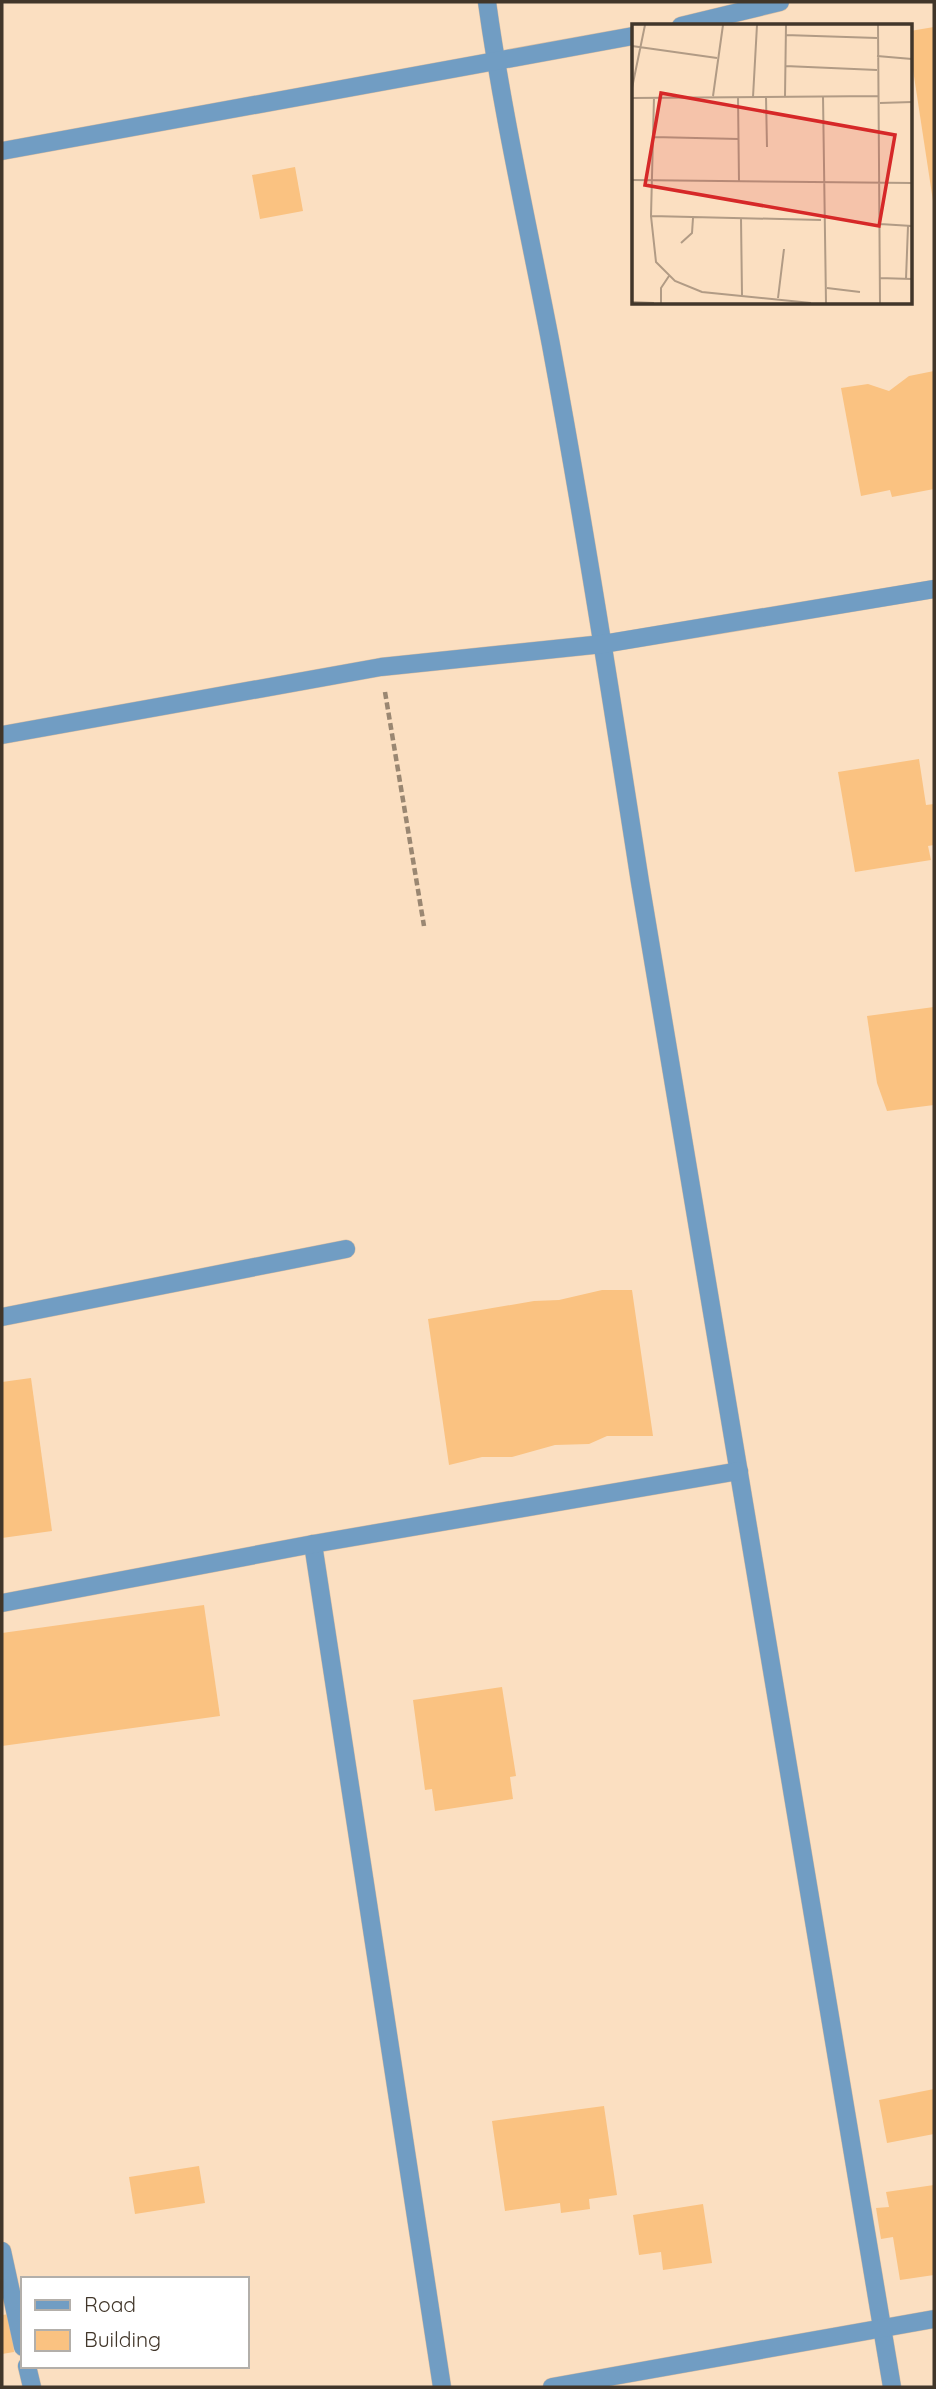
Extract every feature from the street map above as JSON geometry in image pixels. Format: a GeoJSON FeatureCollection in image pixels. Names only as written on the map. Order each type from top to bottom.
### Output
{"type":"FeatureCollection","features":[{"type":"Feature","properties":{"kind":"street"},"geometry":{"type":"LineString","coordinates":[[488,2],[495,62],[551,346],[603,644],[892,2387]]}},
{"type":"Feature","properties":{"kind":"street"},"geometry":{"type":"LineString","coordinates":[[689,24],[780,2]]}},
{"type":"Feature","properties":{"kind":"street"},"geometry":{"type":"LineString","coordinates":[[2,151],[632,36]]}},
{"type":"Feature","properties":{"kind":"street"},"geometry":{"type":"LineString","coordinates":[[2,735],[381,667],[603,644],[934,589]]}},
{"type":"Feature","properties":{"kind":"street"},"geometry":{"type":"LineString","coordinates":[[2,1317],[346,1249]]}},
{"type":"Feature","properties":{"kind":"street"},"geometry":{"type":"LineString","coordinates":[[2,1602],[313,1544],[739,1471]]}},
{"type":"Feature","properties":{"kind":"street"},"geometry":{"type":"LineString","coordinates":[[313,1544],[442,2387]]}},
{"type":"Feature","properties":{"kind":"street"},"geometry":{"type":"LineString","coordinates":[[2,2251],[21,2338]]}},
{"type":"Feature","properties":{"kind":"street"},"geometry":{"type":"LineString","coordinates":[[552,2387],[934,2319]]}},
{"type":"Feature","properties":{"kind":"street"},"geometry":{"type":"LineString","coordinates":[[27,2368],[32,2387]]}},
{"type":"Feature","properties":{"kind":"path"},"geometry":{"type":"LineString","coordinates":[[381,667],[424,926]]}},
{"type":"Feature","properties":{"kind":"building"},"geometry":{"type":"Polygon","coordinates":[[[934,27],[934,201],[912,63],[912,31],[934,27]]]}},
{"type":"Feature","properties":{"kind":"building"},"geometry":{"type":"Polygon","coordinates":[[[295,167],[303,211],[260,219],[252,175],[295,167]]]}},
{"type":"Feature","properties":{"kind":"building"},"geometry":{"type":"Polygon","coordinates":[[[934,371],[934,489],[892,497],[890,490],[861,496],[841,388],[868,384],[889,391],[909,376],[934,371]]]}},
{"type":"Feature","properties":{"kind":"building"},"geometry":{"type":"Polygon","coordinates":[[[919,759],[926,805],[934,804],[934,845],[928,846],[931,860],[855,872],[838,772],[919,759]]]}},
{"type":"Feature","properties":{"kind":"building"},"geometry":{"type":"Polygon","coordinates":[[[934,1007],[934,1105],[887,1111],[877,1083],[867,1016],[934,1007]]]}},
{"type":"Feature","properties":{"kind":"building"},"geometry":{"type":"Polygon","coordinates":[[[602,1290],[632,1290],[653,1436],[607,1436],[589,1444],[555,1445],[512,1457],[482,1457],[449,1465],[428,1319],[534,1301],[559,1300],[602,1290]]]}},
{"type":"Feature","properties":{"kind":"building"},"geometry":{"type":"Polygon","coordinates":[[[31,1378],[52,1531],[2,1538],[2,1382],[31,1378]]]}},
{"type":"Feature","properties":{"kind":"building"},"geometry":{"type":"Polygon","coordinates":[[[204,1605],[220,1716],[2,1746],[2,1633],[204,1605]]]}},
{"type":"Feature","properties":{"kind":"building"},"geometry":{"type":"Polygon","coordinates":[[[502,1687],[516,1776],[510,1777],[513,1799],[435,1811],[432,1789],[425,1790],[413,1700],[502,1687]]]}},
{"type":"Feature","properties":{"kind":"building"},"geometry":{"type":"Polygon","coordinates":[[[934,2089],[934,2134],[887,2143],[879,2100],[934,2089]]]}},
{"type":"Feature","properties":{"kind":"building"},"geometry":{"type":"Polygon","coordinates":[[[604,2106],[617,2195],[589,2199],[590,2209],[561,2213],[560,2203],[505,2211],[492,2121],[604,2106]]]}},
{"type":"Feature","properties":{"kind":"building"},"geometry":{"type":"Polygon","coordinates":[[[199,2166],[205,2203],[135,2214],[129,2177],[199,2166]]]}},
{"type":"Feature","properties":{"kind":"building"},"geometry":{"type":"Polygon","coordinates":[[[934,2185],[934,2275],[900,2280],[893,2237],[881,2239],[876,2208],[889,2207],[886,2192],[934,2185]]]}},
{"type":"Feature","properties":{"kind":"building"},"geometry":{"type":"Polygon","coordinates":[[[703,2204],[712,2263],[663,2270],[661,2252],[639,2255],[633,2215],[703,2204]]]}},
{"type":"Feature","properties":{"kind":"building"},"geometry":{"type":"Polygon","coordinates":[[[10,2314],[14,2352],[2,2354],[2,2315],[10,2314]]]}}]}
